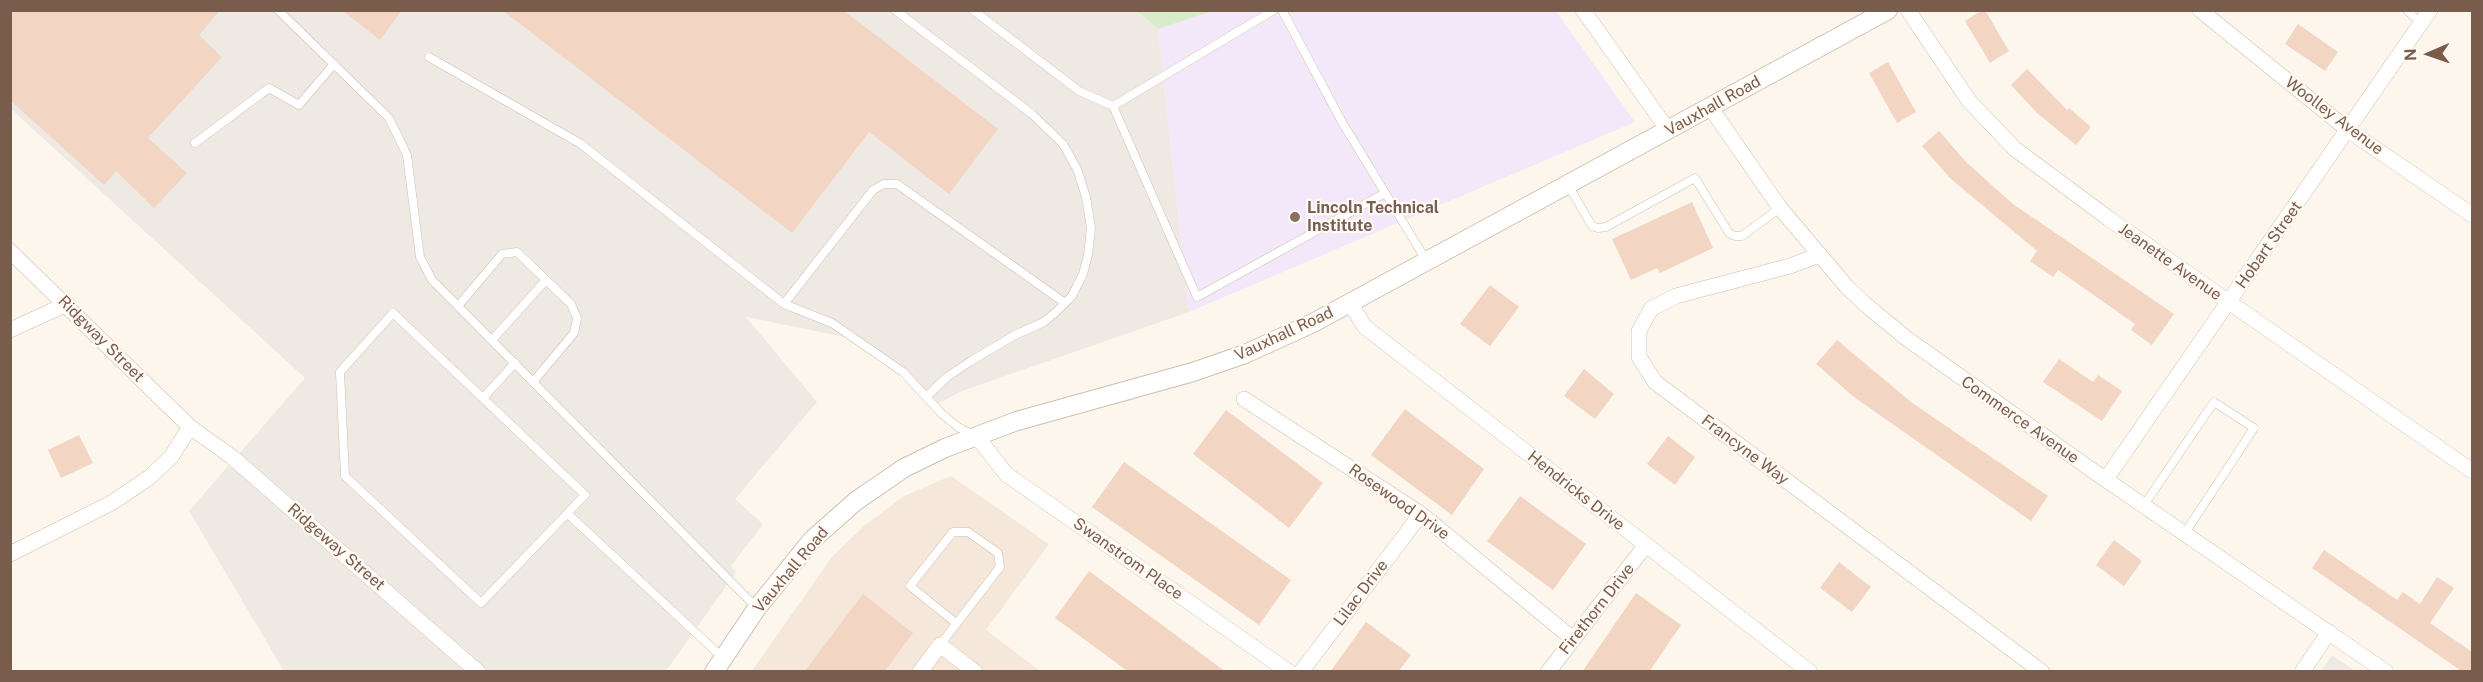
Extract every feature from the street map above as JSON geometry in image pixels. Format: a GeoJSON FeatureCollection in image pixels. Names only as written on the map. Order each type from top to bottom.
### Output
{"type":"FeatureCollection","features":[{"type":"Feature","properties":{"kind":"street"},"geometry":{"type":"LineString","coordinates":[[1583,10],[1668,130]]}},
{"type":"Feature","properties":{"kind":"street","name":"Vauxhall Road"},"geometry":{"type":"LineString","coordinates":[[719,665],[757,608],[812,540],[856,501],[904,468],[945,448],[1017,421],[1193,372],[1245,354],[1350,303],[1888,10]]}},
{"type":"Feature","properties":{"kind":"street","name":"Jeanette Avenue"},"geometry":{"type":"LineString","coordinates":[[1908,10],[1969,101],[2015,148],[2228,303],[2472,471]]}},
{"type":"Feature","properties":{"kind":"street","name":"Woolley Avenue"},"geometry":{"type":"LineString","coordinates":[[2200,10],[2348,130],[2472,215]]}},
{"type":"Feature","properties":{"kind":"street","name":"Hobart Street"},"geometry":{"type":"LineString","coordinates":[[2106,479],[2430,10]]}},
{"type":"Feature","properties":{"kind":"street","name":"Commerce Avenue"},"geometry":{"type":"LineString","coordinates":[[1710,107],[1780,208],[1818,255],[1847,287],[1906,338],[2144,506],[2386,672]]}},
{"type":"Feature","properties":{"kind":"street","name":"Ridgway Street"},"geometry":{"type":"LineString","coordinates":[[10,251],[67,304],[190,427]]}},
{"type":"Feature","properties":{"kind":"street","name":"Francyne Way"},"geometry":{"type":"LineString","coordinates":[[1818,255],[1676,296],[1651,309],[1639,332],[1639,357],[1655,382],[2042,672]]}},
{"type":"Feature","properties":{"kind":"street","name":"Hendricks Drive"},"geometry":{"type":"LineString","coordinates":[[1350,303],[1365,327],[1810,672]]}},
{"type":"Feature","properties":{"kind":"street"},"geometry":{"type":"LineString","coordinates":[[10,330],[67,304]]}},
{"type":"Feature","properties":{"kind":"street","name":"Rosewood Drive"},"geometry":{"type":"LineString","coordinates":[[1244,399],[1421,514],[1573,639]]}},
{"type":"Feature","properties":{"kind":"street"},"geometry":{"type":"LineString","coordinates":[[10,554],[113,502],[150,477],[171,458],[190,427]]}},
{"type":"Feature","properties":{"kind":"street","name":"Ridgeway Street"},"geometry":{"type":"LineString","coordinates":[[190,427],[232,457],[478,672]]}},
{"type":"Feature","properties":{"kind":"street","name":"Swanstrom Place"},"geometry":{"type":"LineString","coordinates":[[977,437],[1006,474],[1289,672]]}},
{"type":"Feature","properties":{"kind":"street","name":"Lilac Drive"},"geometry":{"type":"LineString","coordinates":[[1301,672],[1421,514]]}},
{"type":"Feature","properties":{"kind":"street","name":"Firethorn Drive"},"geometry":{"type":"LineString","coordinates":[[1548,672],[1645,546]]}},
{"type":"Feature","properties":{"kind":"street"},"geometry":{"type":"LineString","coordinates":[[2302,672],[2329,632]]}},
{"type":"Feature","properties":{"kind":"street"},"geometry":{"type":"LineString","coordinates":[[920,672],[940,645],[975,672]]}},
{"type":"Feature","properties":{"kind":"lane"},"geometry":{"type":"LineString","coordinates":[[278,10],[389,117],[407,155],[420,257],[432,280],[757,608]]}},
{"type":"Feature","properties":{"kind":"lane"},"geometry":{"type":"LineString","coordinates":[[895,10],[1032,114],[1064,144],[1077,169],[1086,197],[1091,228],[1083,274],[1072,296],[1044,322],[1015,335],[971,361],[926,397]]}},
{"type":"Feature","properties":{"kind":"lane"},"geometry":{"type":"LineString","coordinates":[[973,10],[1079,91],[1113,106],[1197,297],[1385,193]]}},
{"type":"Feature","properties":{"kind":"lane"},"geometry":{"type":"LineString","coordinates":[[1113,106],[1274,10]]}},
{"type":"Feature","properties":{"kind":"lane"},"geometry":{"type":"LineString","coordinates":[[1282,10],[1342,122],[1427,261]]}},
{"type":"Feature","properties":{"kind":"lane"},"geometry":{"type":"LineString","coordinates":[[2407,10],[2421,24]]}},
{"type":"Feature","properties":{"kind":"lane"},"geometry":{"type":"LineString","coordinates":[[429,57],[581,144],[784,304],[832,323],[903,372],[958,427],[977,437]]}},
{"type":"Feature","properties":{"kind":"lane"},"geometry":{"type":"LineString","coordinates":[[195,143],[269,88],[299,105],[334,64]]}},
{"type":"Feature","properties":{"kind":"lane"},"geometry":{"type":"LineString","coordinates":[[1568,185],[1592,226],[1598,228],[1606,227],[1695,178],[1729,233],[1734,236],[1742,236],[1780,208]]}},
{"type":"Feature","properties":{"kind":"lane"},"geometry":{"type":"LineString","coordinates":[[784,304],[873,190],[884,184],[897,184],[1065,303]]}},
{"type":"Feature","properties":{"kind":"lane"},"geometry":{"type":"LineString","coordinates":[[458,306],[502,254],[517,252],[571,303],[577,318],[574,333],[533,382]]}},
{"type":"Feature","properties":{"kind":"lane"},"geometry":{"type":"LineString","coordinates":[[492,340],[546,280]]}},
{"type":"Feature","properties":{"kind":"lane"},"geometry":{"type":"LineString","coordinates":[[393,313],[585,495],[568,514],[481,603],[345,476],[340,372],[393,313]]}},
{"type":"Feature","properties":{"kind":"lane"},"geometry":{"type":"LineString","coordinates":[[483,398],[515,363]]}},
{"type":"Feature","properties":{"kind":"lane"},"geometry":{"type":"LineString","coordinates":[[2144,506],[2214,402],[2254,428],[2185,533]]}},
{"type":"Feature","properties":{"kind":"lane"},"geometry":{"type":"LineString","coordinates":[[568,514],[658,597],[719,665]]}},
{"type":"Feature","properties":{"kind":"lane"},"geometry":{"type":"LineString","coordinates":[[940,645],[1000,567],[998,553],[968,532],[953,532],[910,586],[956,623]]}},
{"type":"Feature","properties":{"kind":"shaded area","name":"Lincoln Technical Institute"},"geometry":{"type":"Polygon","coordinates":[[[1205,10],[1556,11],[1635,122],[1189,312],[1158,29],[1205,10]]]}},
{"type":"Feature","properties":{"kind":"shaded area"},"geometry":{"type":"Polygon","coordinates":[[[10,11],[1137,11],[1158,29],[1189,312],[962,391],[937,404],[855,339],[746,317],[817,402],[735,499],[763,524],[731,566],[736,572],[666,671],[284,671],[189,511],[305,378],[11,109],[10,11]]]}},
{"type":"Feature","properties":{"kind":"shaded area"},"geometry":{"type":"Polygon","coordinates":[[[951,476],[1049,544],[986,630],[1040,671],[751,672],[832,557],[864,526],[904,496],[951,476]]]}},
{"type":"Feature","properties":{"kind":"shaded area"},"geometry":{"type":"Polygon","coordinates":[[[2332,655],[2355,671],[2321,671],[2332,655]]]}},
{"type":"Feature","properties":{"kind":"green space"},"geometry":{"type":"Polygon","coordinates":[[[1137,11],[1212,11],[1158,29],[1137,11]]]}},
{"type":"Feature","properties":{"kind":"building"},"geometry":{"type":"Polygon","coordinates":[[[10,10],[220,10],[199,35],[222,57],[148,138],[187,173],[154,208],[116,171],[104,185],[10,100],[10,10]]]}},
{"type":"Feature","properties":{"kind":"building"},"geometry":{"type":"Polygon","coordinates":[[[342,10],[402,10],[380,40],[342,10]]]}},
{"type":"Feature","properties":{"kind":"building"},"geometry":{"type":"Polygon","coordinates":[[[502,10],[843,10],[998,129],[949,194],[869,132],[792,233],[502,10]]]}},
{"type":"Feature","properties":{"kind":"building"},"geometry":{"type":"Polygon","coordinates":[[[1985,10],[2009,51],[1990,63],[1965,21],[1985,10]]]}},
{"type":"Feature","properties":{"kind":"building"},"geometry":{"type":"Polygon","coordinates":[[[2298,24],[2338,52],[2325,71],[2285,44],[2298,24]]]}},
{"type":"Feature","properties":{"kind":"building"},"geometry":{"type":"Polygon","coordinates":[[[1888,62],[1916,112],[1897,123],[1869,73],[1888,62]]]}},
{"type":"Feature","properties":{"kind":"building"},"geometry":{"type":"Polygon","coordinates":[[[2027,69],[2067,110],[2069,108],[2091,127],[2076,145],[2037,113],[2011,85],[2027,69]]]}},
{"type":"Feature","properties":{"kind":"building"},"geometry":{"type":"Polygon","coordinates":[[[1939,131],[1966,162],[2013,204],[2174,314],[2152,345],[2131,330],[2135,324],[2058,270],[2053,277],[2030,261],[2037,251],[1950,178],[1922,146],[1939,131]]]}},
{"type":"Feature","properties":{"kind":"building"},"geometry":{"type":"Polygon","coordinates":[[[1692,202],[1713,248],[1660,273],[1657,268],[1631,280],[1612,239],[1692,202]]]}},
{"type":"Feature","properties":{"kind":"building"},"geometry":{"type":"Polygon","coordinates":[[[1490,285],[1519,307],[1490,346],[1460,324],[1490,285]]]}},
{"type":"Feature","properties":{"kind":"building"},"geometry":{"type":"Polygon","coordinates":[[[1837,340],[1911,402],[2048,496],[2031,521],[1854,397],[1816,364],[1837,340]]]}},
{"type":"Feature","properties":{"kind":"building"},"geometry":{"type":"Polygon","coordinates":[[[2059,359],[2093,382],[2098,375],[2122,391],[2102,421],[2043,382],[2059,359]]]}},
{"type":"Feature","properties":{"kind":"building"},"geometry":{"type":"Polygon","coordinates":[[[1584,369],[1614,394],[1595,419],[1564,396],[1584,369]]]}},
{"type":"Feature","properties":{"kind":"building"},"geometry":{"type":"Polygon","coordinates":[[[1405,409],[1484,469],[1452,515],[1371,455],[1405,409]]]}},
{"type":"Feature","properties":{"kind":"building"},"geometry":{"type":"Polygon","coordinates":[[[1226,410],[1323,483],[1289,528],[1193,454],[1226,410]]]}},
{"type":"Feature","properties":{"kind":"building"},"geometry":{"type":"Polygon","coordinates":[[[79,435],[93,463],[61,478],[48,450],[79,435]]]}},
{"type":"Feature","properties":{"kind":"building"},"geometry":{"type":"Polygon","coordinates":[[[1668,436],[1695,457],[1675,485],[1647,464],[1668,436]]]}},
{"type":"Feature","properties":{"kind":"building"},"geometry":{"type":"Polygon","coordinates":[[[1124,462],[1291,580],[1259,625],[1092,507],[1124,462]]]}},
{"type":"Feature","properties":{"kind":"building"},"geometry":{"type":"Polygon","coordinates":[[[1520,496],[1586,544],[1553,590],[1487,541],[1520,496]]]}},
{"type":"Feature","properties":{"kind":"building"},"geometry":{"type":"Polygon","coordinates":[[[2114,540],[2142,561],[2124,586],[2096,565],[2114,540]]]}},
{"type":"Feature","properties":{"kind":"building"},"geometry":{"type":"Polygon","coordinates":[[[2324,550],[2397,600],[2403,592],[2420,604],[2437,577],[2454,588],[2430,623],[2472,652],[2472,672],[2463,672],[2312,568],[2324,550]]]}},
{"type":"Feature","properties":{"kind":"building"},"geometry":{"type":"Polygon","coordinates":[[[1839,562],[1871,587],[1852,612],[1820,588],[1839,562]]]}},
{"type":"Feature","properties":{"kind":"building"},"geometry":{"type":"Polygon","coordinates":[[[1089,571],[1226,672],[1129,672],[1055,618],[1089,571]]]}},
{"type":"Feature","properties":{"kind":"building"},"geometry":{"type":"Polygon","coordinates":[[[1636,593],[1681,625],[1649,672],[1582,672],[1636,593]]]}},
{"type":"Feature","properties":{"kind":"building"},"geometry":{"type":"Polygon","coordinates":[[[863,594],[913,633],[884,672],[804,672],[863,594]]]}},
{"type":"Feature","properties":{"kind":"building"},"geometry":{"type":"Polygon","coordinates":[[[1366,622],[1411,655],[1398,672],[1330,672],[1366,622]]]}},
{"type":"Feature","properties":{"kind":"place","name":"Lincoln Technical Institute"},"geometry":{"type":"Point","coordinates":[1295,217]}}]}
